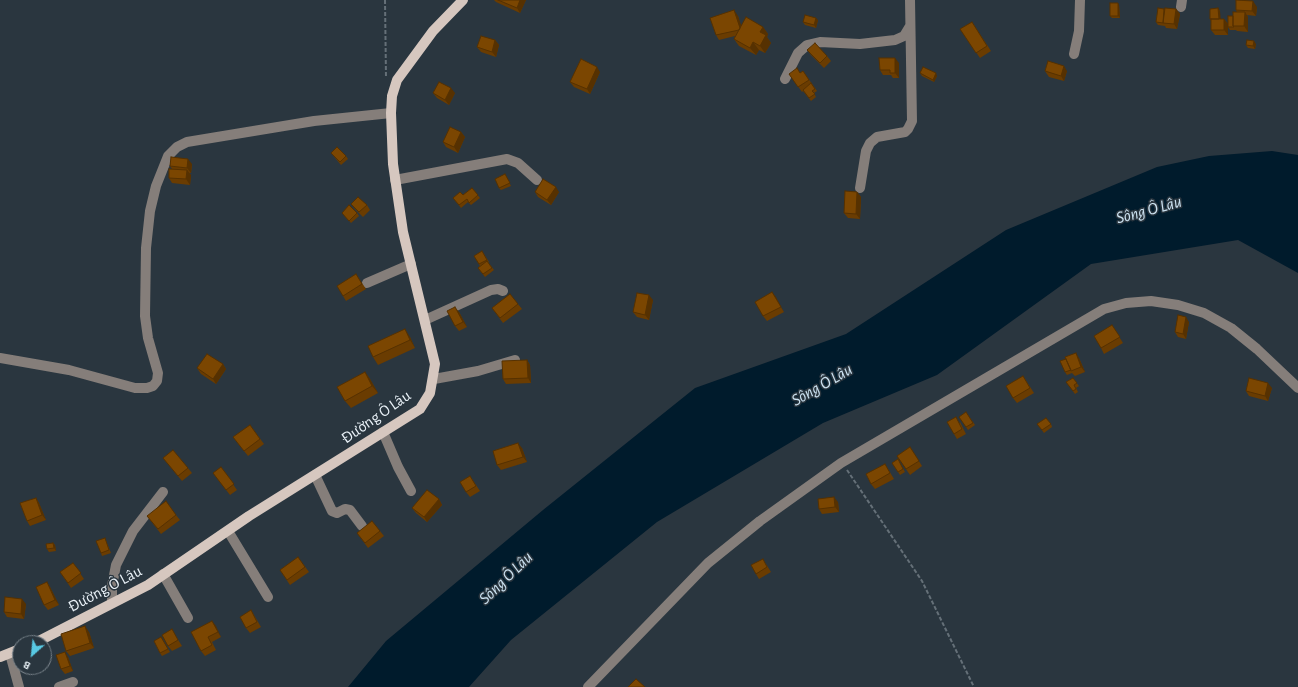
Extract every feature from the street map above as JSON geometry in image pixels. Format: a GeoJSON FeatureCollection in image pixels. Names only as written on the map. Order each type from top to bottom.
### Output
{"type":"FeatureCollection","features":[{"type":"Feature","properties":{"kind":"main road","name":"Đường Ô Lâu"},"geometry":{"type":"LineString","coordinates":[[50,635],[148,585],[228,531],[420,409],[430,393],[434,379],[435,364],[426,320],[402,232],[395,180],[391,113],[393,93],[397,80],[434,31],[463,0]]}},
{"type":"Feature","properties":{"kind":"street"},"geometry":{"type":"LineString","coordinates":[[860,188],[866,151],[870,143],[877,138],[904,132],[908,129],[912,121],[910,0]]}},
{"type":"Feature","properties":{"kind":"street"},"geometry":{"type":"LineString","coordinates":[[1074,54],[1079,31],[1080,0]]}},
{"type":"Feature","properties":{"kind":"street"},"geometry":{"type":"LineString","coordinates":[[785,79],[798,52],[807,44],[820,42],[860,44],[895,40],[904,36],[910,26]]}},
{"type":"Feature","properties":{"kind":"street"},"geometry":{"type":"LineString","coordinates":[[0,358],[69,370],[135,388],[147,388],[153,386],[157,381],[158,373],[148,338],[145,316],[146,248],[151,204],[156,186],[168,156],[177,147],[187,142],[314,121],[391,113]]}},
{"type":"Feature","properties":{"kind":"street"},"geometry":{"type":"LineString","coordinates":[[395,180],[507,159],[518,163],[537,180]]}},
{"type":"Feature","properties":{"kind":"street"},"geometry":{"type":"LineString","coordinates":[[367,282],[411,264]]}},
{"type":"Feature","properties":{"kind":"street"},"geometry":{"type":"LineString","coordinates":[[426,320],[491,290],[498,289],[503,291]]}},
{"type":"Feature","properties":{"kind":"street"},"geometry":{"type":"LineString","coordinates":[[588,687],[708,563],[760,521],[841,463],[1104,309],[1126,303],[1151,301],[1178,305],[1204,313],[1231,328],[1257,349],[1298,388]]}},
{"type":"Feature","properties":{"kind":"street"},"geometry":{"type":"LineString","coordinates":[[434,379],[478,371],[515,360]]}},
{"type":"Feature","properties":{"kind":"street"},"geometry":{"type":"LineString","coordinates":[[383,432],[398,467],[411,491]]}},
{"type":"Feature","properties":{"kind":"street"},"geometry":{"type":"LineString","coordinates":[[315,475],[332,511],[338,513],[345,509],[350,510],[362,526]]}},
{"type":"Feature","properties":{"kind":"street"},"geometry":{"type":"LineString","coordinates":[[112,603],[112,586],[116,565],[134,531],[163,492]]}},
{"type":"Feature","properties":{"kind":"street"},"geometry":{"type":"LineString","coordinates":[[228,531],[268,597]]}},
{"type":"Feature","properties":{"kind":"street"},"geometry":{"type":"LineString","coordinates":[[163,574],[188,618]]}},
{"type":"Feature","properties":{"kind":"street"},"geometry":{"type":"LineString","coordinates":[[5,655],[19,687]]}},
{"type":"Feature","properties":{"kind":"street"},"geometry":{"type":"LineString","coordinates":[[59,687],[73,682]]}},
{"type":"Feature","properties":{"kind":"path"},"geometry":{"type":"LineString","coordinates":[[386,0],[387,84],[393,93]]}},
{"type":"Feature","properties":{"kind":"path"},"geometry":{"type":"LineString","coordinates":[[841,463],[918,575],[935,605],[974,687]]}},
{"type":"Feature","properties":{"kind":"water","name":"Sông Ô Lâu"},"geometry":{"type":"Polygon","coordinates":[[[1272,151],[1298,155],[1298,273],[1238,240],[1091,264],[937,375],[823,423],[657,522],[511,640],[469,687],[348,687],[386,641],[543,510],[695,388],[846,334],[1006,230],[1157,167],[1209,156],[1272,151]]]}},
{"type":"Feature","properties":{"kind":"building"},"geometry":{"type":"Polygon","coordinates":[[[498,0],[520,0],[517,8],[498,0]]]}},
{"type":"Feature","properties":{"kind":"building"},"geometry":{"type":"Polygon","coordinates":[[[1236,0],[1253,1],[1252,11],[1236,10],[1236,0]]]}},
{"type":"Feature","properties":{"kind":"building"},"geometry":{"type":"Polygon","coordinates":[[[1110,3],[1118,3],[1118,16],[1110,16],[1110,3]]]}},
{"type":"Feature","properties":{"kind":"building"},"geometry":{"type":"Polygon","coordinates":[[[1158,8],[1164,9],[1163,23],[1156,22],[1158,8]]]}},
{"type":"Feature","properties":{"kind":"building"},"geometry":{"type":"Polygon","coordinates":[[[1165,8],[1176,9],[1174,24],[1163,23],[1165,8]]]}},
{"type":"Feature","properties":{"kind":"building"},"geometry":{"type":"Polygon","coordinates":[[[1218,8],[1219,19],[1210,19],[1210,9],[1218,8]]]}},
{"type":"Feature","properties":{"kind":"building"},"geometry":{"type":"Polygon","coordinates":[[[734,10],[740,28],[739,30],[716,35],[710,18],[734,10]]]}},
{"type":"Feature","properties":{"kind":"building"},"geometry":{"type":"Polygon","coordinates":[[[1233,12],[1245,12],[1244,26],[1233,26],[1233,12]]]}},
{"type":"Feature","properties":{"kind":"building"},"geometry":{"type":"Polygon","coordinates":[[[805,15],[816,18],[814,25],[803,22],[805,15]]]}},
{"type":"Feature","properties":{"kind":"building"},"geometry":{"type":"Polygon","coordinates":[[[1228,16],[1233,16],[1234,27],[1228,27],[1228,16]]]}},
{"type":"Feature","properties":{"kind":"building"},"geometry":{"type":"Polygon","coordinates":[[[746,17],[763,27],[760,32],[766,35],[760,46],[753,42],[750,48],[734,39],[746,17]]]}},
{"type":"Feature","properties":{"kind":"building"},"geometry":{"type":"Polygon","coordinates":[[[1211,19],[1224,19],[1224,30],[1211,30],[1211,19]]]}},
{"type":"Feature","properties":{"kind":"building"},"geometry":{"type":"Polygon","coordinates":[[[972,22],[987,46],[976,53],[960,29],[972,22]]]}},
{"type":"Feature","properties":{"kind":"building"},"geometry":{"type":"Polygon","coordinates":[[[481,36],[495,40],[492,52],[477,47],[481,36]]]}},
{"type":"Feature","properties":{"kind":"building"},"geometry":{"type":"Polygon","coordinates":[[[1247,40],[1254,41],[1253,46],[1246,45],[1247,40]]]}},
{"type":"Feature","properties":{"kind":"building"},"geometry":{"type":"Polygon","coordinates":[[[815,43],[827,56],[820,63],[807,50],[815,43]]]}},
{"type":"Feature","properties":{"kind":"building"},"geometry":{"type":"Polygon","coordinates":[[[879,58],[895,58],[895,73],[890,73],[890,70],[880,70],[879,58]]]}},
{"type":"Feature","properties":{"kind":"building"},"geometry":{"type":"Polygon","coordinates":[[[581,59],[597,67],[587,89],[570,82],[581,59]]]}},
{"type":"Feature","properties":{"kind":"building"},"geometry":{"type":"Polygon","coordinates":[[[1048,61],[1064,66],[1061,76],[1045,71],[1048,61]]]}},
{"type":"Feature","properties":{"kind":"building"},"geometry":{"type":"Polygon","coordinates":[[[923,67],[936,73],[933,80],[920,73],[923,67]]]}},
{"type":"Feature","properties":{"kind":"building"},"geometry":{"type":"Polygon","coordinates":[[[797,68],[800,73],[803,71],[809,80],[798,87],[789,74],[797,68]]]}},
{"type":"Feature","properties":{"kind":"building"},"geometry":{"type":"Polygon","coordinates":[[[439,82],[451,88],[445,100],[433,93],[439,82]]]}},
{"type":"Feature","properties":{"kind":"building"},"geometry":{"type":"Polygon","coordinates":[[[811,83],[815,89],[812,91],[815,94],[809,98],[803,90],[811,83]]]}},
{"type":"Feature","properties":{"kind":"building"},"geometry":{"type":"Polygon","coordinates":[[[450,127],[461,132],[454,147],[443,142],[450,127]]]}},
{"type":"Feature","properties":{"kind":"building"},"geometry":{"type":"Polygon","coordinates":[[[337,147],[346,156],[340,162],[331,153],[337,147]]]}},
{"type":"Feature","properties":{"kind":"building"},"geometry":{"type":"Polygon","coordinates":[[[171,157],[188,159],[187,168],[170,166],[171,157]]]}},
{"type":"Feature","properties":{"kind":"building"},"geometry":{"type":"Polygon","coordinates":[[[169,169],[187,170],[186,179],[169,178],[169,169]]]}},
{"type":"Feature","properties":{"kind":"building"},"geometry":{"type":"Polygon","coordinates":[[[505,174],[510,183],[499,188],[495,179],[505,174]]]}},
{"type":"Feature","properties":{"kind":"building"},"geometry":{"type":"Polygon","coordinates":[[[543,179],[556,187],[547,200],[535,192],[543,179]]]}},
{"type":"Feature","properties":{"kind":"building"},"geometry":{"type":"Polygon","coordinates":[[[472,188],[478,195],[469,203],[467,199],[459,205],[453,198],[460,192],[463,195],[472,188]]]}},
{"type":"Feature","properties":{"kind":"building"},"geometry":{"type":"Polygon","coordinates":[[[845,191],[857,192],[856,214],[844,213],[845,191]]]}},
{"type":"Feature","properties":{"kind":"building"},"geometry":{"type":"Polygon","coordinates":[[[358,197],[367,205],[359,212],[351,204],[358,197]]]}},
{"type":"Feature","properties":{"kind":"building"},"geometry":{"type":"Polygon","coordinates":[[[349,205],[357,213],[349,221],[342,213],[349,205]]]}},
{"type":"Feature","properties":{"kind":"building"},"geometry":{"type":"Polygon","coordinates":[[[482,251],[487,260],[479,264],[474,256],[482,251]]]}},
{"type":"Feature","properties":{"kind":"building"},"geometry":{"type":"Polygon","coordinates":[[[487,261],[492,268],[483,274],[478,268],[487,261]]]}},
{"type":"Feature","properties":{"kind":"building"},"geometry":{"type":"Polygon","coordinates":[[[356,274],[362,284],[343,296],[337,286],[356,274]]]}},
{"type":"Feature","properties":{"kind":"building"},"geometry":{"type":"Polygon","coordinates":[[[772,292],[781,307],[763,316],[755,302],[772,292]]]}},
{"type":"Feature","properties":{"kind":"building"},"geometry":{"type":"Polygon","coordinates":[[[637,293],[649,295],[645,315],[633,312],[637,293]]]}},
{"type":"Feature","properties":{"kind":"building"},"geometry":{"type":"Polygon","coordinates":[[[510,294],[518,304],[500,318],[492,308],[510,294]]]}},
{"type":"Feature","properties":{"kind":"building"},"geometry":{"type":"Polygon","coordinates":[[[455,307],[463,322],[455,326],[447,311],[455,307]]]}},
{"type":"Feature","properties":{"kind":"building"},"geometry":{"type":"Polygon","coordinates":[[[1178,315],[1186,317],[1183,334],[1175,332],[1178,315]]]}},
{"type":"Feature","properties":{"kind":"building"},"geometry":{"type":"Polygon","coordinates":[[[1112,325],[1120,337],[1101,348],[1094,336],[1112,325]]]}},
{"type":"Feature","properties":{"kind":"building"},"geometry":{"type":"Polygon","coordinates":[[[405,329],[410,340],[373,357],[368,346],[405,329]]]}},
{"type":"Feature","properties":{"kind":"building"},"geometry":{"type":"Polygon","coordinates":[[[1076,353],[1081,367],[1071,371],[1065,357],[1076,353]]]}},
{"type":"Feature","properties":{"kind":"building"},"geometry":{"type":"Polygon","coordinates":[[[207,354],[223,364],[213,379],[197,368],[207,354]]]}},
{"type":"Feature","properties":{"kind":"building"},"geometry":{"type":"Polygon","coordinates":[[[1066,359],[1071,370],[1065,372],[1060,361],[1066,359]]]}},
{"type":"Feature","properties":{"kind":"building"},"geometry":{"type":"Polygon","coordinates":[[[527,360],[528,378],[503,379],[502,361],[527,360]]]}},
{"type":"Feature","properties":{"kind":"building"},"geometry":{"type":"Polygon","coordinates":[[[365,372],[372,386],[345,401],[337,387],[365,372]]]}},
{"type":"Feature","properties":{"kind":"building"},"geometry":{"type":"Polygon","coordinates":[[[1023,376],[1030,388],[1013,398],[1006,386],[1023,376]]]}},
{"type":"Feature","properties":{"kind":"building"},"geometry":{"type":"Polygon","coordinates":[[[1073,378],[1077,383],[1074,385],[1076,389],[1073,391],[1066,382],[1073,378]]]}},
{"type":"Feature","properties":{"kind":"building"},"geometry":{"type":"Polygon","coordinates":[[[1249,378],[1268,383],[1265,396],[1246,391],[1249,378]]]}},
{"type":"Feature","properties":{"kind":"building"},"geometry":{"type":"Polygon","coordinates":[[[966,412],[973,423],[966,427],[959,417],[966,412]]]}},
{"type":"Feature","properties":{"kind":"building"},"geometry":{"type":"Polygon","coordinates":[[[956,417],[962,429],[954,434],[947,422],[956,417]]]}},
{"type":"Feature","properties":{"kind":"building"},"geometry":{"type":"Polygon","coordinates":[[[1046,418],[1051,424],[1042,430],[1037,424],[1046,418]]]}},
{"type":"Feature","properties":{"kind":"building"},"geometry":{"type":"Polygon","coordinates":[[[250,425],[260,439],[244,451],[233,437],[250,425]]]}},
{"type":"Feature","properties":{"kind":"building"},"geometry":{"type":"Polygon","coordinates":[[[518,443],[523,457],[497,465],[493,451],[518,443]]]}},
{"type":"Feature","properties":{"kind":"building"},"geometry":{"type":"Polygon","coordinates":[[[910,447],[919,461],[906,469],[897,456],[910,447]]]}},
{"type":"Feature","properties":{"kind":"building"},"geometry":{"type":"Polygon","coordinates":[[[173,450],[188,468],[178,476],[163,458],[173,450]]]}},
{"type":"Feature","properties":{"kind":"building"},"geometry":{"type":"Polygon","coordinates":[[[898,459],[903,469],[898,472],[892,463],[898,459]]]}},
{"type":"Feature","properties":{"kind":"building"},"geometry":{"type":"Polygon","coordinates":[[[885,464],[890,473],[871,484],[866,474],[885,464]]]}},
{"type":"Feature","properties":{"kind":"building"},"geometry":{"type":"Polygon","coordinates":[[[221,467],[234,484],[226,490],[213,473],[221,467]]]}},
{"type":"Feature","properties":{"kind":"building"},"geometry":{"type":"Polygon","coordinates":[[[470,476],[476,486],[466,492],[460,482],[470,476]]]}},
{"type":"Feature","properties":{"kind":"building"},"geometry":{"type":"Polygon","coordinates":[[[427,490],[439,499],[424,517],[412,508],[427,490]]]}},
{"type":"Feature","properties":{"kind":"building"},"geometry":{"type":"Polygon","coordinates":[[[834,497],[835,507],[819,509],[818,499],[834,497]]]}},
{"type":"Feature","properties":{"kind":"building"},"geometry":{"type":"Polygon","coordinates":[[[36,498],[42,515],[27,521],[20,503],[36,498]]]}},
{"type":"Feature","properties":{"kind":"building"},"geometry":{"type":"Polygon","coordinates":[[[166,501],[176,515],[158,529],[147,516],[166,501]]]}},
{"type":"Feature","properties":{"kind":"building"},"geometry":{"type":"Polygon","coordinates":[[[372,521],[380,531],[365,543],[357,533],[372,521]]]}},
{"type":"Feature","properties":{"kind":"building"},"geometry":{"type":"Polygon","coordinates":[[[105,538],[109,550],[101,553],[96,541],[105,538]]]}},
{"type":"Feature","properties":{"kind":"building"},"geometry":{"type":"Polygon","coordinates":[[[53,543],[54,548],[47,549],[46,544],[53,543]]]}},
{"type":"Feature","properties":{"kind":"building"},"geometry":{"type":"Polygon","coordinates":[[[298,557],[305,567],[287,580],[280,570],[298,557]]]}},
{"type":"Feature","properties":{"kind":"building"},"geometry":{"type":"Polygon","coordinates":[[[763,559],[767,567],[756,574],[751,565],[763,559]]]}},
{"type":"Feature","properties":{"kind":"building"},"geometry":{"type":"Polygon","coordinates":[[[73,563],[81,573],[68,583],[60,572],[73,563]]]}},
{"type":"Feature","properties":{"kind":"building"},"geometry":{"type":"Polygon","coordinates":[[[47,582],[55,600],[44,605],[36,587],[47,582]]]}},
{"type":"Feature","properties":{"kind":"building"},"geometry":{"type":"Polygon","coordinates":[[[5,597],[22,599],[21,614],[4,612],[5,597]]]}},
{"type":"Feature","properties":{"kind":"building"},"geometry":{"type":"Polygon","coordinates":[[[251,610],[257,622],[246,628],[240,617],[251,610]]]}},
{"type":"Feature","properties":{"kind":"building"},"geometry":{"type":"Polygon","coordinates":[[[212,621],[218,632],[208,637],[212,645],[201,651],[191,632],[212,621]]]}},
{"type":"Feature","properties":{"kind":"building"},"geometry":{"type":"Polygon","coordinates":[[[85,626],[90,643],[66,651],[61,634],[85,626]]]}},
{"type":"Feature","properties":{"kind":"building"},"geometry":{"type":"Polygon","coordinates":[[[172,629],[178,640],[168,646],[162,635],[172,629]]]}},
{"type":"Feature","properties":{"kind":"building"},"geometry":{"type":"Polygon","coordinates":[[[161,637],[168,649],[160,653],[154,641],[161,637]]]}},
{"type":"Feature","properties":{"kind":"building"},"geometry":{"type":"Polygon","coordinates":[[[65,652],[70,666],[61,669],[56,655],[65,652]]]}},
{"type":"Feature","properties":{"kind":"building"},"geometry":{"type":"Polygon","coordinates":[[[636,679],[645,687],[628,687],[636,679]]]}}]}
